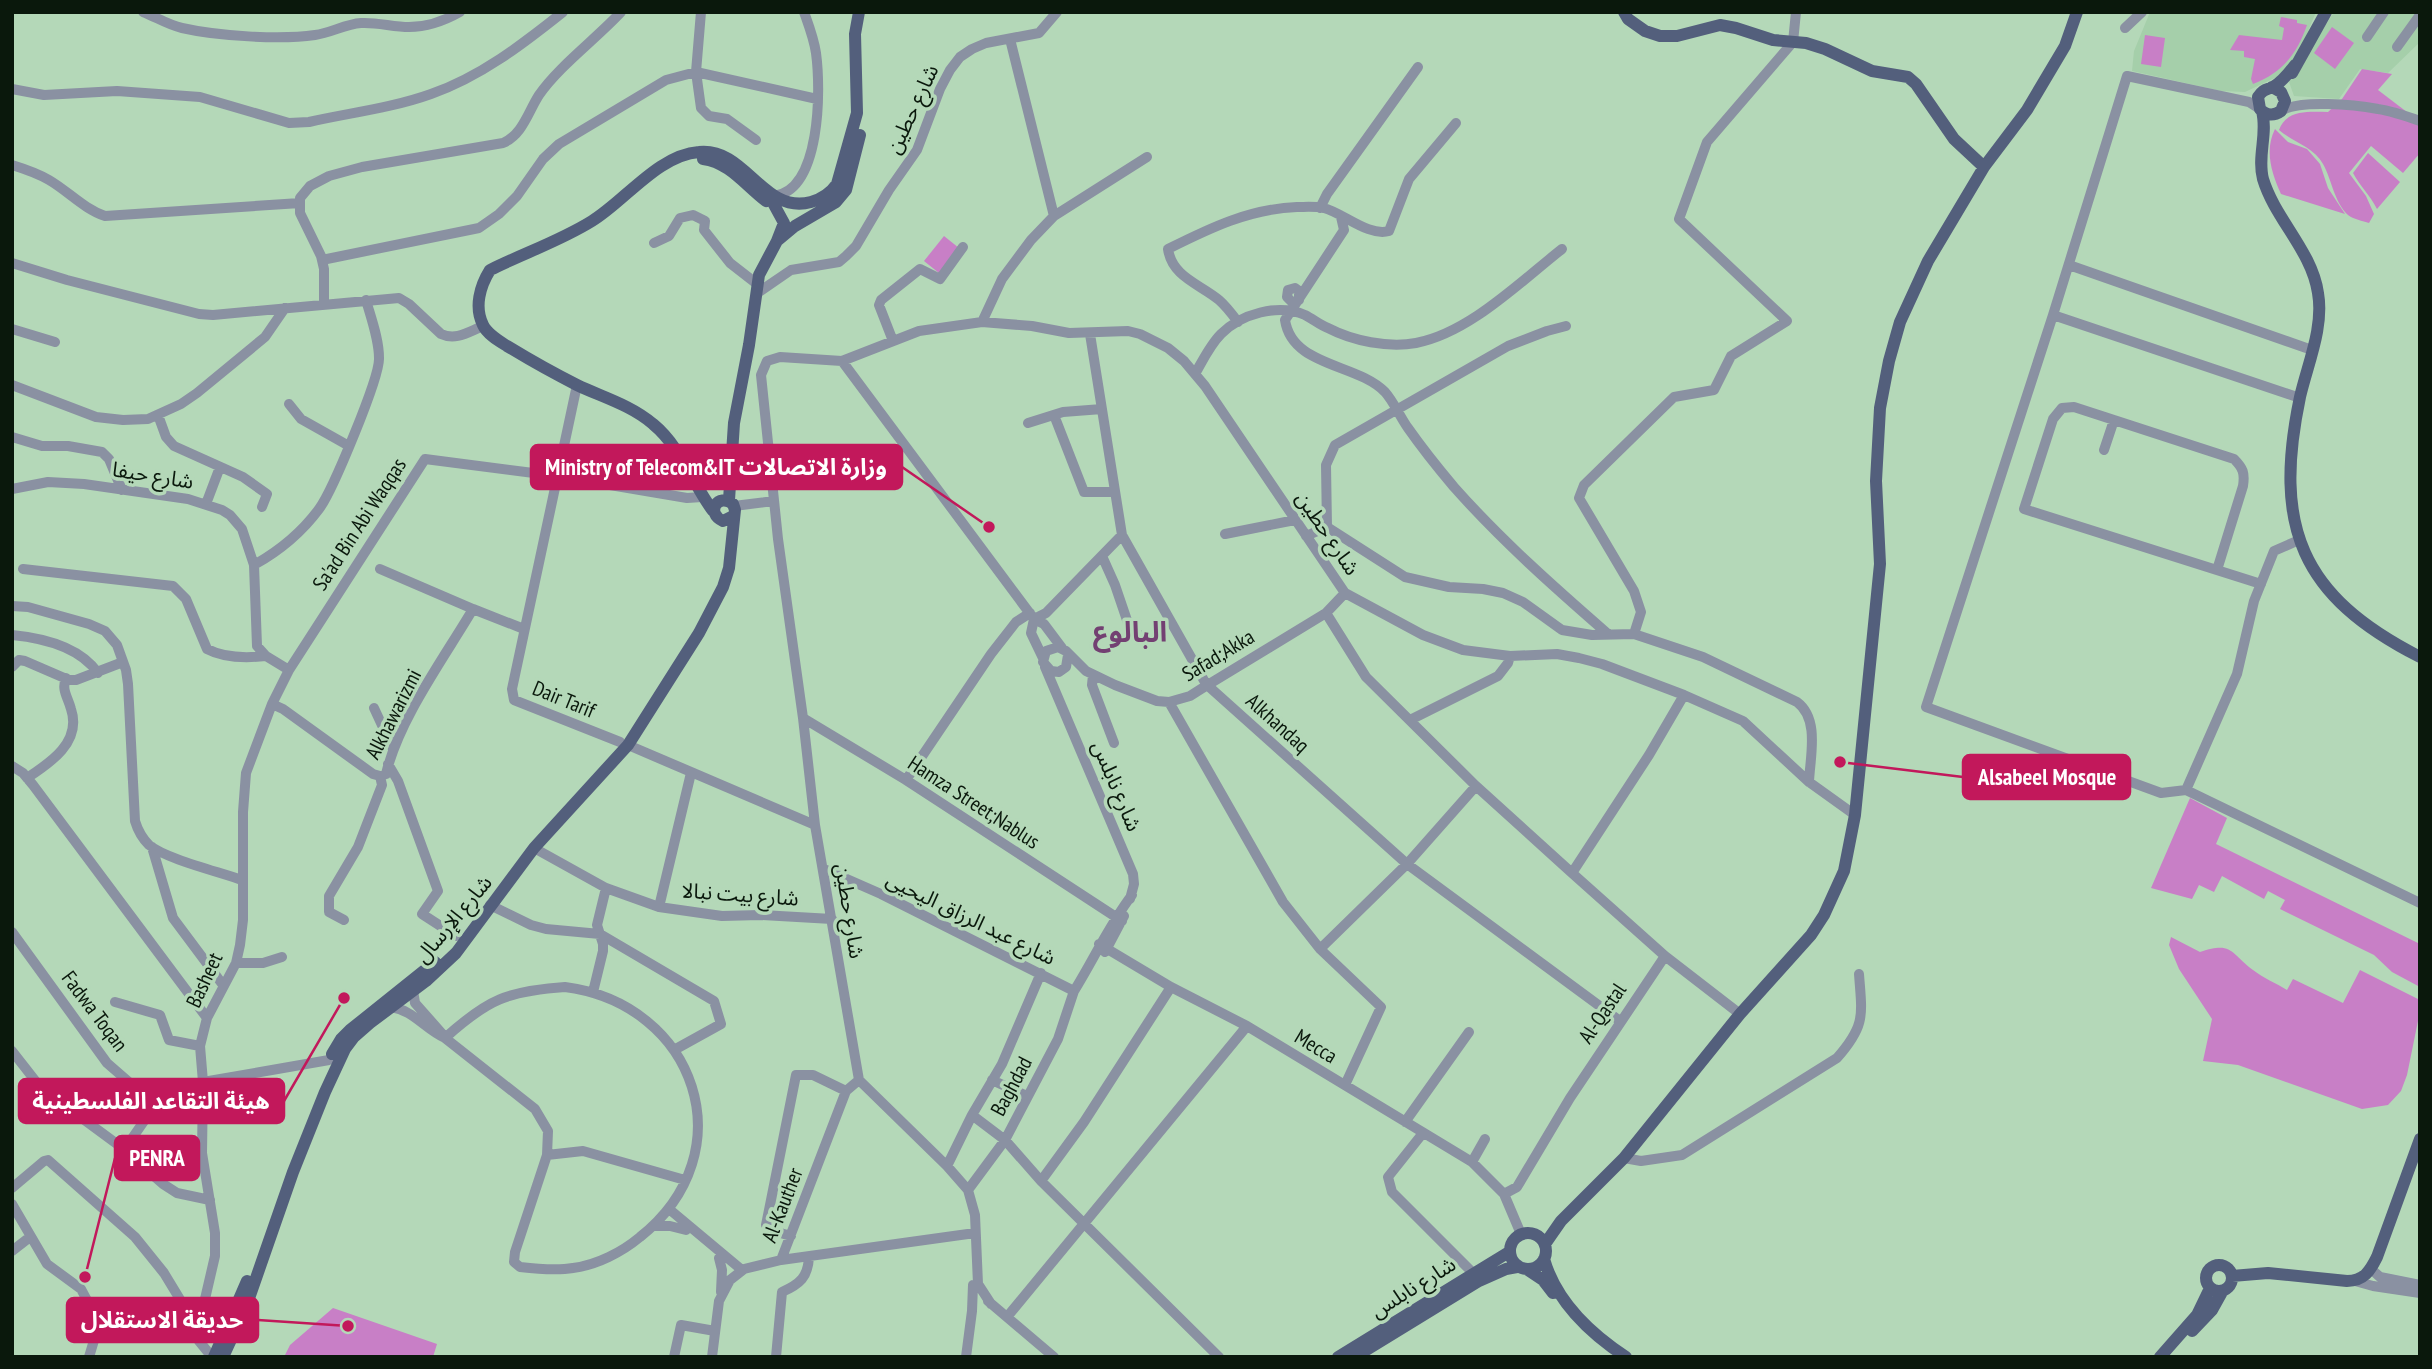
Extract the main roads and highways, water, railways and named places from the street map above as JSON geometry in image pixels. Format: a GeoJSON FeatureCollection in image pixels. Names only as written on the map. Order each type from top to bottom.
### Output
{"type":"FeatureCollection","features":[{"type":"Feature","properties":{"kind":"main road"},"geometry":{"type":"LineString","coordinates":[[773,196],[789,203],[807,203],[824,197],[837,184],[857,113],[858,85],[854,51],[859,12]]}},
{"type":"Feature","properties":{"kind":"main road"},"geometry":{"type":"LineString","coordinates":[[777,241],[836,202],[846,190],[864,115],[862,39],[867,12]]}},
{"type":"Feature","properties":{"kind":"main road"},"geometry":{"type":"LineString","coordinates":[[1624,12],[1628,19],[1645,31],[1660,36],[1677,36],[1720,25],[1773,40],[1825,49],[1872,71],[1908,77],[1916,84],[1954,139],[1984,167]]}},
{"type":"Feature","properties":{"kind":"main road"},"geometry":{"type":"LineString","coordinates":[[1626,1357],[1587,1326],[1568,1304],[1550,1275],[1544,1259],[1545,1244],[1560,1220],[1624,1158],[1740,1014],[1811,935],[1824,915],[1844,871],[1855,815],[1880,564],[1876,481],[1880,408],[1899,322],[1928,261],[1984,167],[2027,110],[2065,46],[2077,12]]}},
{"type":"Feature","properties":{"kind":"main road"},"geometry":{"type":"LineString","coordinates":[[2269,111],[2285,104],[2284,87],[2326,12]]}},
{"type":"Feature","properties":{"kind":"main road"},"geometry":{"type":"LineString","coordinates":[[2269,111],[2258,101],[2266,90],[2286,77],[2295,65]]}},
{"type":"Feature","properties":{"kind":"main road"},"geometry":{"type":"LineString","coordinates":[[2266,90],[2279,89],[2284,96]]}},
{"type":"Feature","properties":{"kind":"main road"},"geometry":{"type":"LineString","coordinates":[[2269,111],[2260,163],[2263,177],[2271,202],[2312,272],[2318,292],[2320,317],[2300,398],[2290,466],[2293,514],[2299,540],[2324,586],[2340,605],[2379,635],[2420,657]]}},
{"type":"Feature","properties":{"kind":"main road"},"geometry":{"type":"LineString","coordinates":[[728,509],[702,497],[686,466],[655,426],[637,412],[577,385],[496,338],[486,324],[485,301],[496,275],[586,232],[639,187],[685,161],[715,161],[766,201],[773,196]]}},
{"type":"Feature","properties":{"kind":"main road"},"geometry":{"type":"LineString","coordinates":[[773,196],[772,201],[784,223],[777,241]]}},
{"type":"Feature","properties":{"kind":"main road","name":"شارع الإرسال"},"geometry":{"type":"LineString","coordinates":[[217,1354],[329,1060],[341,1039],[374,1009],[429,968],[531,847],[624,744],[723,587],[729,568],[734,526],[728,509],[734,423],[759,275],[777,241]]}},
{"type":"Feature","properties":{"kind":"main road"},"geometry":{"type":"LineString","coordinates":[[486,324],[549,362],[656,416],[679,440],[712,498],[728,509]]}},
{"type":"Feature","properties":{"kind":"main road"},"geometry":{"type":"LineString","coordinates":[[728,509],[734,499],[730,483]]}},
{"type":"Feature","properties":{"kind":"main road","name":"شارع الإرسال"},"geometry":{"type":"LineString","coordinates":[[217,1354],[246,1307],[293,1172],[337,1063],[354,1037],[456,953],[531,847]]}},
{"type":"Feature","properties":{"kind":"main road"},"geometry":{"type":"LineString","coordinates":[[2232,1276],[2268,1273],[2355,1281],[2371,1269],[2420,1139]]}},
{"type":"Feature","properties":{"kind":"main road"},"geometry":{"type":"LineString","coordinates":[[1560,1220],[1525,1233],[1512,1241],[1509,1252],[1513,1263],[1543,1280],[1567,1311],[1598,1342],[1619,1357]]}},
{"type":"Feature","properties":{"kind":"main road"},"geometry":{"type":"LineString","coordinates":[[1525,1233],[1538,1236],[1545,1244]]}},
{"type":"Feature","properties":{"kind":"main road","name":"شارع نابلس"},"geometry":{"type":"LineString","coordinates":[[1338,1357],[1509,1252]]}},
{"type":"Feature","properties":{"kind":"main road"},"geometry":{"type":"LineString","coordinates":[[1522,1268],[1538,1267],[1544,1259]]}},
{"type":"Feature","properties":{"kind":"main road"},"geometry":{"type":"LineString","coordinates":[[2160,1357],[2216,1290],[2231,1284],[2232,1276],[2225,1266],[2212,1267],[2206,1277],[2216,1290],[2212,1310],[2169,1357]]}},
{"type":"Feature","properties":{"kind":"main road","name":"شارع نابلس"},"geometry":{"type":"LineString","coordinates":[[1355,1357],[1479,1281],[1506,1269],[1522,1268]]}},
{"type":"Feature","properties":{"kind":"place","name":"Ministry of Telecom&IT وزارة الاتصالات"},"geometry":{"type":"Point","coordinates":[989,527]}},
{"type":"Feature","properties":{"kind":"place","name":"Alsabeel Mosque"},"geometry":{"type":"Point","coordinates":[1840,762]}},
{"type":"Feature","properties":{"kind":"place","name":"هيئة التقاعد الفلسطينية"},"geometry":{"type":"Point","coordinates":[344,998]}},
{"type":"Feature","properties":{"kind":"place","name":"PENRA"},"geometry":{"type":"Point","coordinates":[85,1277]}},
{"type":"Feature","properties":{"kind":"place","name":"حديقة الاستقلال"},"geometry":{"type":"Point","coordinates":[348,1326]}},
{"type":"Feature","properties":{"kind":"district","name":"البالوع"},"geometry":{"type":"Point","coordinates":[1130,631]}}]}
